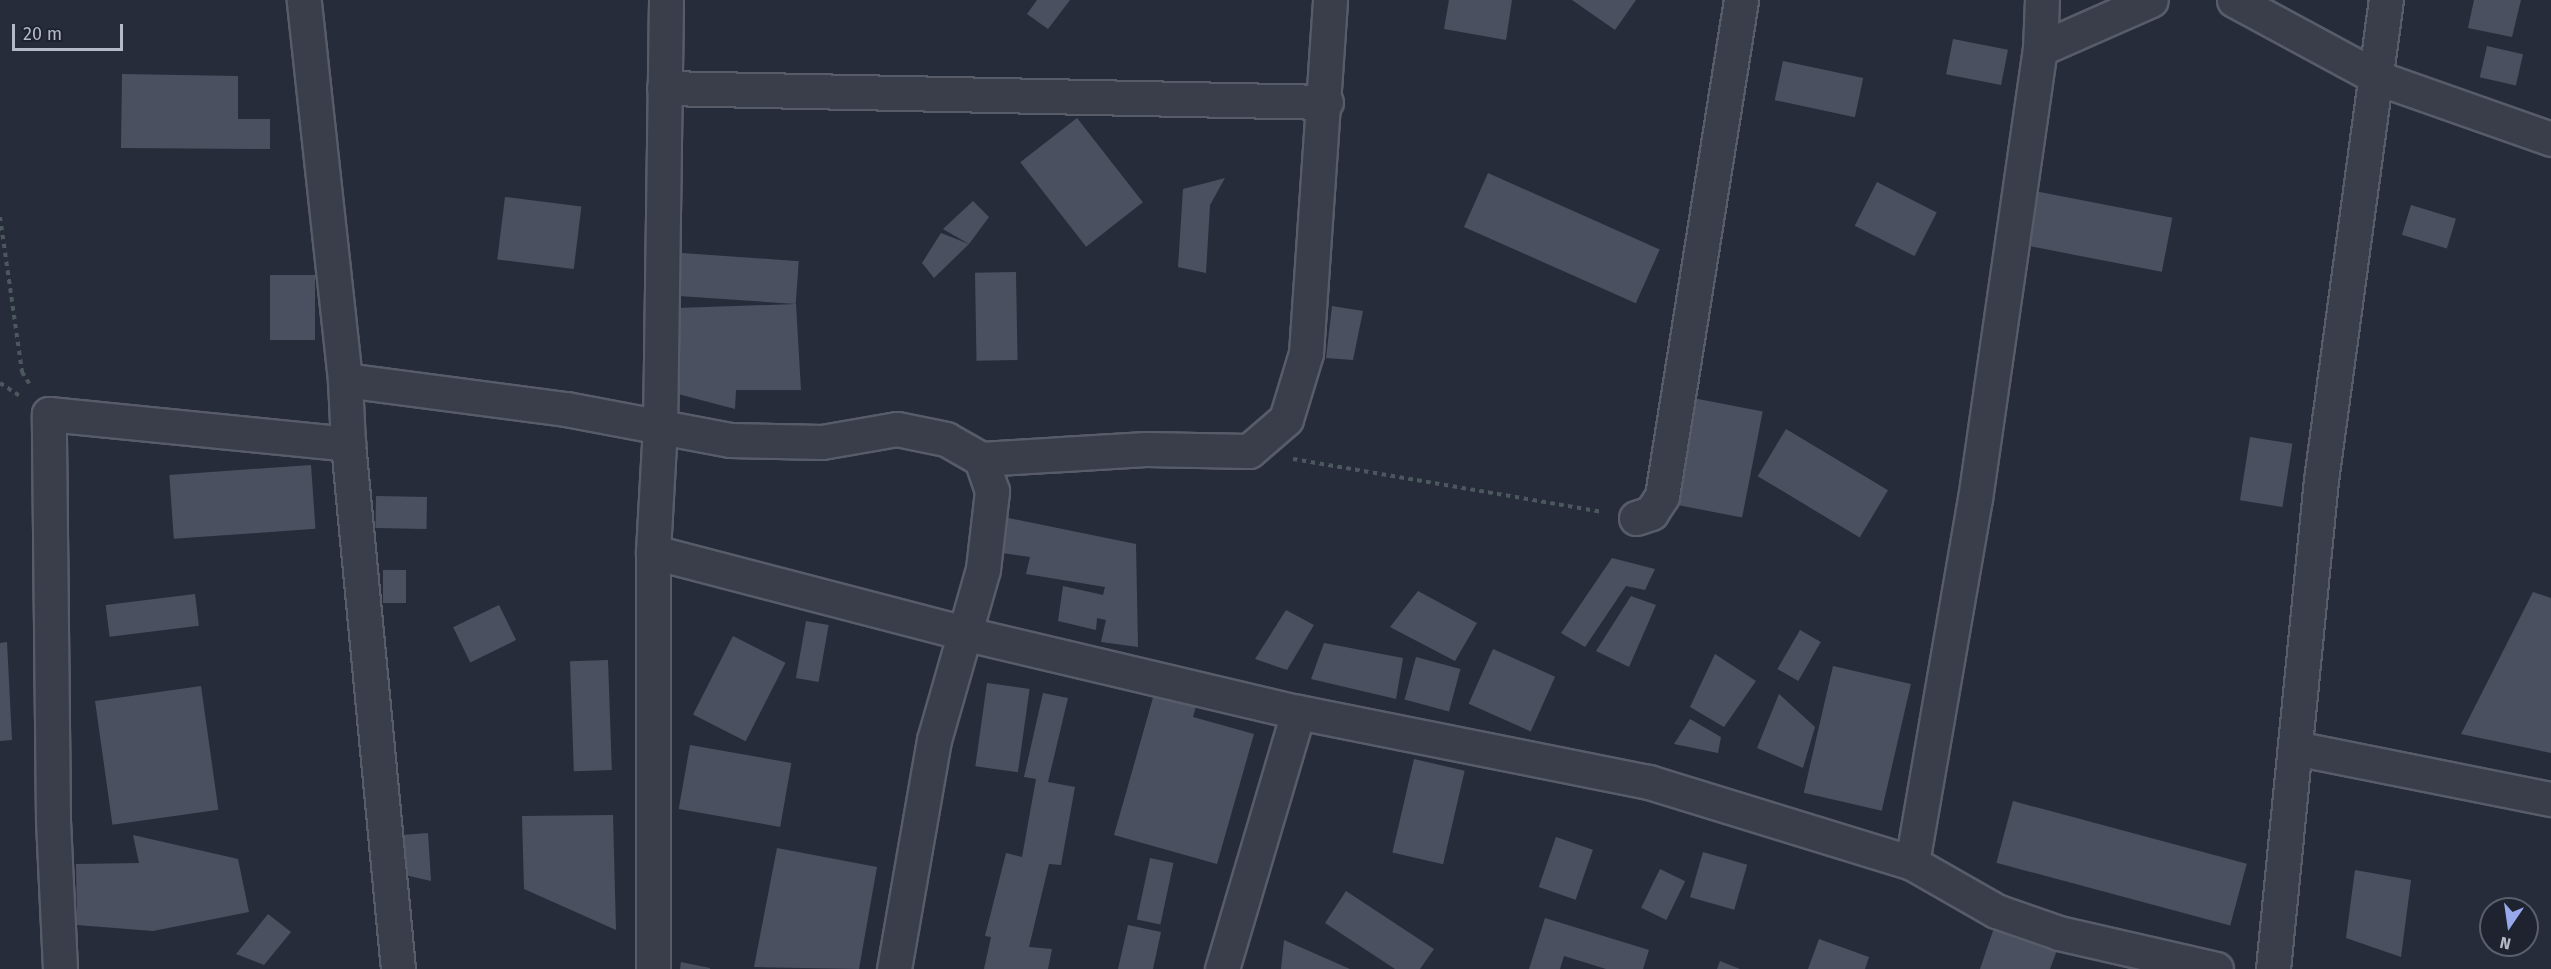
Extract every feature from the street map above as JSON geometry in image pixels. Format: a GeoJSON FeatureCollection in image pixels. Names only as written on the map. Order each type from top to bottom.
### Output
{"type":"FeatureCollection","features":[{"type":"Feature","properties":{"kind":"street"},"geometry":{"type":"LineString","coordinates":[[303,0],[345,380],[348,444],[398,969]]}},
{"type":"Feature","properties":{"kind":"street"},"geometry":{"type":"LineString","coordinates":[[653,969],[653,552],[660,426],[666,0]]}},
{"type":"Feature","properties":{"kind":"street"},"geometry":{"type":"LineString","coordinates":[[345,380],[566,409],[730,440],[822,442],[897,429],[946,439],[981,459],[1146,450],[1249,451],[1286,419],[1306,353],[1326,102],[1330,0]]}},
{"type":"Feature","properties":{"kind":"street"},"geometry":{"type":"LineString","coordinates":[[1636,518],[1651,513],[1662,496],[1741,0]]}},
{"type":"Feature","properties":{"kind":"street"},"geometry":{"type":"LineString","coordinates":[[1912,863],[1975,499],[2040,49],[2042,0]]}},
{"type":"Feature","properties":{"kind":"street"},"geometry":{"type":"LineString","coordinates":[[2040,49],[2151,0]]}},
{"type":"Feature","properties":{"kind":"street"},"geometry":{"type":"LineString","coordinates":[[2234,0],[2378,78],[2551,140]]}},
{"type":"Feature","properties":{"kind":"street"},"geometry":{"type":"LineString","coordinates":[[2273,969],[2321,480],[2378,78],[2386,0]]}},
{"type":"Feature","properties":{"kind":"street"},"geometry":{"type":"LineString","coordinates":[[664,88],[1326,102]]}},
{"type":"Feature","properties":{"kind":"street"},"geometry":{"type":"LineString","coordinates":[[60,969],[53,818],[49,414],[348,444]]}},
{"type":"Feature","properties":{"kind":"street"},"geometry":{"type":"LineString","coordinates":[[894,969],[934,740],[983,569],[992,491],[981,459]]}},
{"type":"Feature","properties":{"kind":"street"},"geometry":{"type":"LineString","coordinates":[[653,552],[963,633],[1298,712],[1649,782],[1912,863],[1996,911],[2048,929],[2216,969]]}},
{"type":"Feature","properties":{"kind":"street"},"geometry":{"type":"LineString","coordinates":[[1222,969],[1298,712]]}},
{"type":"Feature","properties":{"kind":"street"},"geometry":{"type":"LineString","coordinates":[[2295,748],[2551,799]]}},
{"type":"Feature","properties":{"kind":"path"},"geometry":{"type":"LineString","coordinates":[[0,217],[22,372],[49,414]]}},
{"type":"Feature","properties":{"kind":"path"},"geometry":{"type":"LineString","coordinates":[[1249,451],[1636,518]]}},
{"type":"Feature","properties":{"kind":"building"},"geometry":{"type":"Polygon","coordinates":[[[1037,0],[1070,0],[1048,29],[1027,14],[1037,0]]]}},
{"type":"Feature","properties":{"kind":"building"},"geometry":{"type":"Polygon","coordinates":[[[1449,0],[1512,0],[1506,40],[1444,29],[1449,0]]]}},
{"type":"Feature","properties":{"kind":"building"},"geometry":{"type":"Polygon","coordinates":[[[1572,0],[1636,0],[1615,30],[1572,0]]]}},
{"type":"Feature","properties":{"kind":"building"},"geometry":{"type":"Polygon","coordinates":[[[2474,0],[2521,0],[2512,37],[2468,28],[2474,0]]]}},
{"type":"Feature","properties":{"kind":"building"},"geometry":{"type":"Polygon","coordinates":[[[1953,39],[2008,50],[2001,85],[1946,74],[1953,39]]]}},
{"type":"Feature","properties":{"kind":"building"},"geometry":{"type":"Polygon","coordinates":[[[2487,46],[2523,54],[2516,86],[2480,77],[2487,46]]]}},
{"type":"Feature","properties":{"kind":"building"},"geometry":{"type":"Polygon","coordinates":[[[1783,61],[1863,78],[1855,117],[1775,100],[1783,61]]]}},
{"type":"Feature","properties":{"kind":"building"},"geometry":{"type":"Polygon","coordinates":[[[122,74],[238,76],[238,119],[270,119],[270,149],[121,148],[122,74]]]}},
{"type":"Feature","properties":{"kind":"building"},"geometry":{"type":"Polygon","coordinates":[[[1077,118],[1143,202],[1086,247],[1020,162],[1077,118]]]}},
{"type":"Feature","properties":{"kind":"building"},"geometry":{"type":"Polygon","coordinates":[[[1488,173],[1660,249],[1636,303],[1464,227],[1488,173]]]}},
{"type":"Feature","properties":{"kind":"building"},"geometry":{"type":"Polygon","coordinates":[[[1225,178],[1210,205],[1206,273],[1178,267],[1183,189],[1225,178]]]}},
{"type":"Feature","properties":{"kind":"building"},"geometry":{"type":"Polygon","coordinates":[[[1877,182],[1937,212],[1914,256],[1855,226],[1877,182]]]}},
{"type":"Feature","properties":{"kind":"building"},"geometry":{"type":"Polygon","coordinates":[[[2029,190],[2172,218],[2162,272],[2019,244],[2029,190]]]}},
{"type":"Feature","properties":{"kind":"building"},"geometry":{"type":"Polygon","coordinates":[[[505,197],[581,206],[574,269],[497,260],[505,197]]]}},
{"type":"Feature","properties":{"kind":"building"},"geometry":{"type":"Polygon","coordinates":[[[973,201],[989,217],[969,244],[943,229],[973,201]]]}},
{"type":"Feature","properties":{"kind":"building"},"geometry":{"type":"Polygon","coordinates":[[[2411,205],[2456,219],[2447,248],[2402,235],[2411,205]]]}},
{"type":"Feature","properties":{"kind":"building"},"geometry":{"type":"Polygon","coordinates":[[[941,233],[969,244],[934,278],[922,263],[941,233]]]}},
{"type":"Feature","properties":{"kind":"building"},"geometry":{"type":"Polygon","coordinates":[[[682,253],[799,261],[796,304],[679,296],[682,253]]]}},
{"type":"Feature","properties":{"kind":"building"},"geometry":{"type":"Polygon","coordinates":[[[1016,272],[1018,360],[977,361],[975,273],[1016,272]]]}},
{"type":"Feature","properties":{"kind":"building"},"geometry":{"type":"Polygon","coordinates":[[[270,275],[315,275],[315,340],[270,340],[270,275]]]}},
{"type":"Feature","properties":{"kind":"building"},"geometry":{"type":"Polygon","coordinates":[[[796,304],[801,390],[736,390],[735,409],[678,394],[677,308],[796,304]]]}},
{"type":"Feature","properties":{"kind":"building"},"geometry":{"type":"Polygon","coordinates":[[[1332,306],[1363,311],[1353,360],[1326,358],[1332,306]]]}},
{"type":"Feature","properties":{"kind":"building"},"geometry":{"type":"Polygon","coordinates":[[[1693,398],[1763,412],[1742,518],[1672,504],[1693,398]]]}},
{"type":"Feature","properties":{"kind":"building"},"geometry":{"type":"Polygon","coordinates":[[[1786,429],[1888,490],[1860,537],[1758,476],[1786,429]]]}},
{"type":"Feature","properties":{"kind":"building"},"geometry":{"type":"Polygon","coordinates":[[[2250,437],[2292,444],[2282,507],[2240,500],[2250,437]]]}},
{"type":"Feature","properties":{"kind":"building"},"geometry":{"type":"Polygon","coordinates":[[[311,465],[315,529],[174,539],[169,475],[311,465]]]}},
{"type":"Feature","properties":{"kind":"building"},"geometry":{"type":"Polygon","coordinates":[[[376,496],[427,497],[426,529],[375,528],[376,496]]]}},
{"type":"Feature","properties":{"kind":"building"},"geometry":{"type":"Polygon","coordinates":[[[999,516],[1136,544],[1138,647],[1101,642],[1106,620],[1097,618],[1096,630],[1058,621],[1063,586],[1103,595],[1105,587],[1026,574],[1030,557],[994,552],[999,516]]]}},
{"type":"Feature","properties":{"kind":"building"},"geometry":{"type":"Polygon","coordinates":[[[1612,558],[1655,569],[1645,590],[1626,586],[1585,647],[1561,633],[1612,558]]]}},
{"type":"Feature","properties":{"kind":"building"},"geometry":{"type":"Polygon","coordinates":[[[383,570],[406,570],[406,603],[383,603],[383,570]]]}},
{"type":"Feature","properties":{"kind":"building"},"geometry":{"type":"Polygon","coordinates":[[[1418,591],[1477,623],[1455,661],[1390,627],[1418,591]]]}},
{"type":"Feature","properties":{"kind":"building"},"geometry":{"type":"Polygon","coordinates":[[[2533,592],[2551,598],[2551,753],[2461,734],[2533,592]]]}},
{"type":"Feature","properties":{"kind":"building"},"geometry":{"type":"Polygon","coordinates":[[[195,594],[199,626],[110,637],[106,605],[195,594]]]}},
{"type":"Feature","properties":{"kind":"building"},"geometry":{"type":"Polygon","coordinates":[[[1631,596],[1656,605],[1629,667],[1596,651],[1631,596]]]}},
{"type":"Feature","properties":{"kind":"building"},"geometry":{"type":"Polygon","coordinates":[[[499,605],[516,640],[470,662],[453,627],[499,605]]]}},
{"type":"Feature","properties":{"kind":"building"},"geometry":{"type":"Polygon","coordinates":[[[1286,610],[1314,625],[1287,670],[1255,659],[1286,610]]]}},
{"type":"Feature","properties":{"kind":"building"},"geometry":{"type":"Polygon","coordinates":[[[806,621],[829,625],[819,682],[796,678],[806,621]]]}},
{"type":"Feature","properties":{"kind":"building"},"geometry":{"type":"Polygon","coordinates":[[[1800,630],[1821,642],[1798,681],[1778,669],[1800,630]]]}},
{"type":"Feature","properties":{"kind":"building"},"geometry":{"type":"Polygon","coordinates":[[[733,636],[786,663],[746,741],[693,714],[733,636]]]}},
{"type":"Feature","properties":{"kind":"building"},"geometry":{"type":"Polygon","coordinates":[[[7,642],[12,740],[0,741],[0,643],[7,642]]]}},
{"type":"Feature","properties":{"kind":"building"},"geometry":{"type":"Polygon","coordinates":[[[1324,643],[1403,658],[1396,699],[1311,679],[1324,643]]]}},
{"type":"Feature","properties":{"kind":"building"},"geometry":{"type":"Polygon","coordinates":[[[1493,649],[1555,677],[1531,731],[1469,704],[1493,649]]]}},
{"type":"Feature","properties":{"kind":"building"},"geometry":{"type":"Polygon","coordinates":[[[1715,654],[1756,681],[1724,727],[1690,707],[1715,654]]]}},
{"type":"Feature","properties":{"kind":"building"},"geometry":{"type":"Polygon","coordinates":[[[1416,657],[1460,669],[1449,711],[1405,700],[1416,657]]]}},
{"type":"Feature","properties":{"kind":"building"},"geometry":{"type":"Polygon","coordinates":[[[608,660],[612,770],[574,771],[570,661],[608,660]]]}},
{"type":"Feature","properties":{"kind":"building"},"geometry":{"type":"Polygon","coordinates":[[[1833,666],[1911,684],[1882,811],[1804,793],[1833,666]]]}},
{"type":"Feature","properties":{"kind":"building"},"geometry":{"type":"Polygon","coordinates":[[[987,683],[1030,689],[1018,772],[975,766],[987,683]]]}},
{"type":"Feature","properties":{"kind":"building"},"geometry":{"type":"Polygon","coordinates":[[[201,686],[218,810],[112,825],[95,701],[201,686]]]}},
{"type":"Feature","properties":{"kind":"building"},"geometry":{"type":"Polygon","coordinates":[[[1043,693],[1068,698],[1048,782],[1075,787],[1061,865],[1049,864],[1029,947],[1052,949],[1048,969],[984,969],[991,937],[985,936],[1006,853],[1022,857],[1036,779],[1024,777],[1043,693]]]}},
{"type":"Feature","properties":{"kind":"building"},"geometry":{"type":"Polygon","coordinates":[[[1154,694],[1196,706],[1193,717],[1254,734],[1217,864],[1114,835],[1154,694]]]}},
{"type":"Feature","properties":{"kind":"building"},"geometry":{"type":"Polygon","coordinates":[[[1779,694],[1815,727],[1803,768],[1757,748],[1779,694]]]}},
{"type":"Feature","properties":{"kind":"building"},"geometry":{"type":"Polygon","coordinates":[[[1690,719],[1721,737],[1718,753],[1674,744],[1690,719]]]}},
{"type":"Feature","properties":{"kind":"building"},"geometry":{"type":"Polygon","coordinates":[[[690,745],[791,763],[780,827],[679,809],[690,745]]]}},
{"type":"Feature","properties":{"kind":"building"},"geometry":{"type":"Polygon","coordinates":[[[1414,759],[1465,771],[1443,864],[1392,853],[1414,759]]]}},
{"type":"Feature","properties":{"kind":"building"},"geometry":{"type":"Polygon","coordinates":[[[2013,801],[2247,864],[2230,925],[1996,863],[2013,801]]]}},
{"type":"Feature","properties":{"kind":"building"},"geometry":{"type":"Polygon","coordinates":[[[613,815],[616,930],[524,889],[522,816],[613,815]]]}},
{"type":"Feature","properties":{"kind":"building"},"geometry":{"type":"Polygon","coordinates":[[[428,833],[431,881],[405,875],[402,835],[428,833]]]}},
{"type":"Feature","properties":{"kind":"building"},"geometry":{"type":"Polygon","coordinates":[[[133,835],[238,859],[249,912],[153,931],[77,925],[76,864],[139,863],[133,835]]]}},
{"type":"Feature","properties":{"kind":"building"},"geometry":{"type":"Polygon","coordinates":[[[1556,837],[1593,850],[1576,900],[1539,887],[1556,837]]]}},
{"type":"Feature","properties":{"kind":"building"},"geometry":{"type":"Polygon","coordinates":[[[777,848],[877,867],[859,969],[754,967],[777,848]]]}},
{"type":"Feature","properties":{"kind":"building"},"geometry":{"type":"Polygon","coordinates":[[[1703,852],[1747,865],[1734,910],[1690,897],[1703,852]]]}},
{"type":"Feature","properties":{"kind":"building"},"geometry":{"type":"Polygon","coordinates":[[[1150,858],[1173,863],[1160,925],[1137,920],[1150,858]]]}},
{"type":"Feature","properties":{"kind":"building"},"geometry":{"type":"Polygon","coordinates":[[[1660,869],[1685,881],[1666,920],[1641,908],[1660,869]]]}},
{"type":"Feature","properties":{"kind":"building"},"geometry":{"type":"Polygon","coordinates":[[[2355,870],[2411,880],[2401,957],[2346,938],[2355,870]]]}},
{"type":"Feature","properties":{"kind":"building"},"geometry":{"type":"Polygon","coordinates":[[[1346,891],[1434,949],[1420,969],[1395,969],[1325,923],[1346,891]]]}},
{"type":"Feature","properties":{"kind":"building"},"geometry":{"type":"Polygon","coordinates":[[[268,914],[291,932],[264,965],[236,954],[268,914]]]}},
{"type":"Feature","properties":{"kind":"building"},"geometry":{"type":"Polygon","coordinates":[[[1545,918],[1649,950],[1643,969],[1606,969],[1564,956],[1560,969],[1529,969],[1545,918]]]}},
{"type":"Feature","properties":{"kind":"building"},"geometry":{"type":"Polygon","coordinates":[[[1997,919],[2060,942],[2050,969],[1980,969],[1997,919]]]}},
{"type":"Feature","properties":{"kind":"building"},"geometry":{"type":"Polygon","coordinates":[[[1128,925],[1161,932],[1153,969],[1118,969],[1128,925]]]}},
{"type":"Feature","properties":{"kind":"building"},"geometry":{"type":"Polygon","coordinates":[[[1819,939],[1869,957],[1865,969],[1808,969],[1819,939]]]}},
{"type":"Feature","properties":{"kind":"building"},"geometry":{"type":"Polygon","coordinates":[[[1284,940],[1350,969],[1281,969],[1284,940]]]}},
{"type":"Feature","properties":{"kind":"building"},"geometry":{"type":"Polygon","coordinates":[[[1720,961],[1740,969],[1717,969],[1720,961]]]}},
{"type":"Feature","properties":{"kind":"building"},"geometry":{"type":"Polygon","coordinates":[[[681,962],[710,968],[710,969],[680,969],[681,962]]]}}]}
